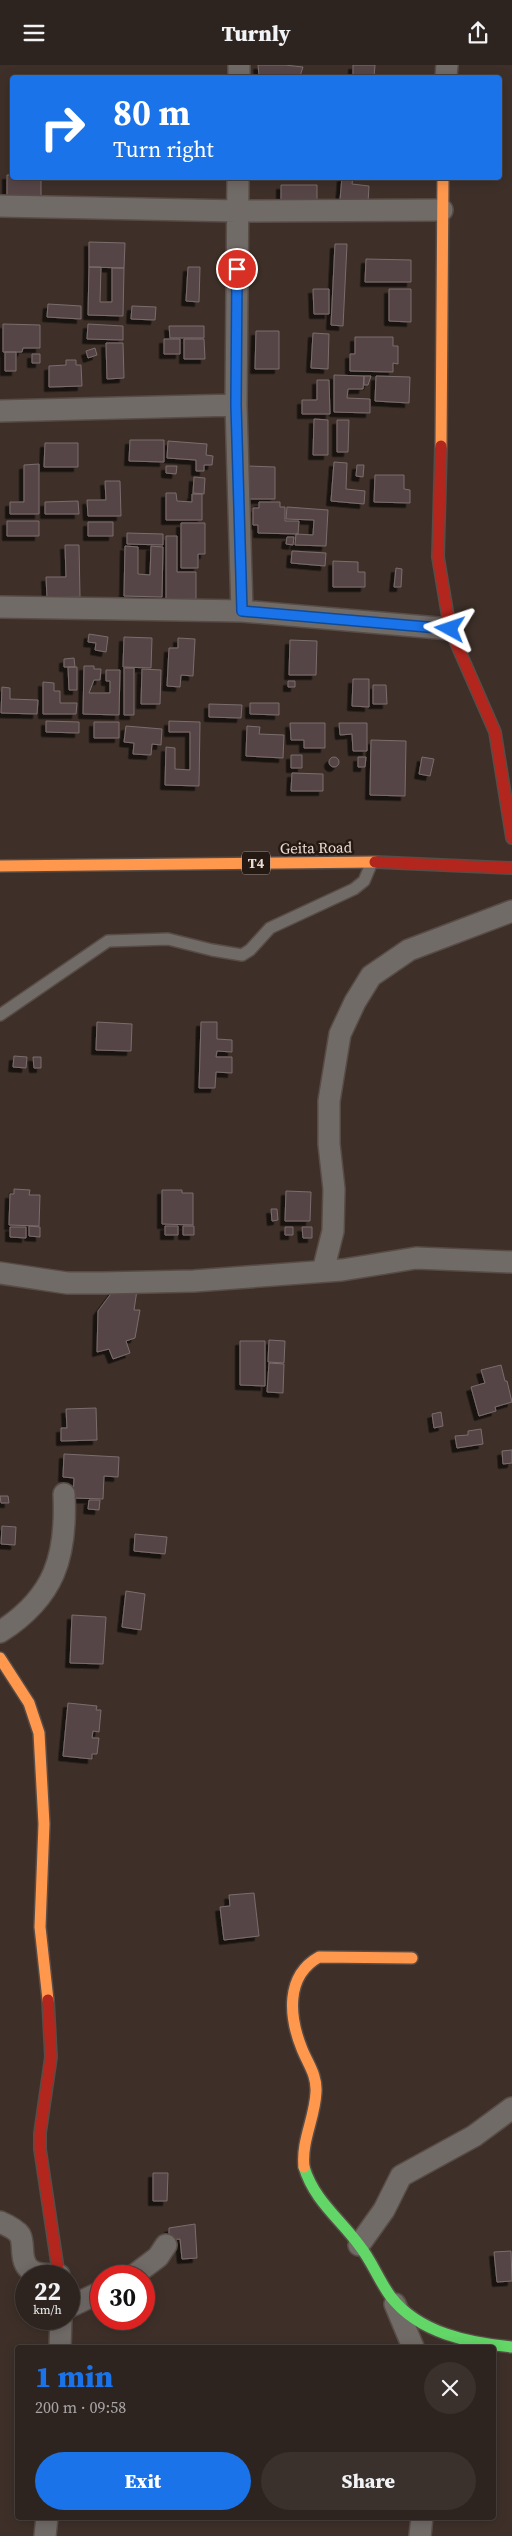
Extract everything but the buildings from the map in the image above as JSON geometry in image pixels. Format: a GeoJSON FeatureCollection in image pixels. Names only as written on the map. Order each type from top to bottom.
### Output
{"type":"FeatureCollection","features":[{"type":"Feature","properties":{"kind":"main road"},"geometry":{"type":"LineString","coordinates":[[443,180],[442,424],[438,557],[450,629],[495,732],[512,823],[512,837]]}},
{"type":"Feature","properties":{"kind":"main road","name":"Geita Road"},"geometry":{"type":"LineString","coordinates":[[0,866],[372,862],[512,868]]}},
{"type":"Feature","properties":{"kind":"main road"},"geometry":{"type":"LineString","coordinates":[[0,1658],[13,1675],[29,1703],[39,1733],[44,1824],[40,1927],[51,2033],[51,2057],[40,2133],[40,2149],[57,2265]]}},
{"type":"Feature","properties":{"kind":"main road"},"geometry":{"type":"LineString","coordinates":[[412,1957],[319,1957],[302,1967],[294,1983],[294,2019],[300,2046],[313,2071],[316,2091],[312,2125],[303,2155],[303,2165],[320,2202],[359,2245],[393,2300],[412,2317],[436,2331],[492,2345]]}},
{"type":"Feature","properties":{"kind":"main road"},"geometry":{"type":"LineString","coordinates":[[496,2345],[512,2347]]}},
{"type":"Feature","properties":{"kind":"street"},"geometry":{"type":"LineString","coordinates":[[238,180],[236,405],[242,611]]}},
{"type":"Feature","properties":{"kind":"street"},"geometry":{"type":"LineString","coordinates":[[0,206],[237,211],[442,210]]}},
{"type":"Feature","properties":{"kind":"street"},"geometry":{"type":"LineString","coordinates":[[0,411],[236,405]]}},
{"type":"Feature","properties":{"kind":"street"},"geometry":{"type":"LineString","coordinates":[[0,607],[242,611],[450,629]]}},
{"type":"Feature","properties":{"kind":"street"},"geometry":{"type":"LineString","coordinates":[[323,1271],[333,1231],[334,1189],[329,1145],[329,1101],[340,1034],[355,1002],[371,976],[409,950],[512,911]]}},
{"type":"Feature","properties":{"kind":"street"},"geometry":{"type":"LineString","coordinates":[[0,1273],[67,1283],[103,1283],[194,1281],[323,1271],[416,1258],[512,1262]]}},
{"type":"Feature","properties":{"kind":"street"},"geometry":{"type":"LineString","coordinates":[[0,1632],[34,1604],[55,1571],[63,1546],[64,1494]]}},
{"type":"Feature","properties":{"kind":"street"},"geometry":{"type":"LineString","coordinates":[[359,2245],[384,2209],[401,2175],[474,2136],[512,2108]]}},
{"type":"Feature","properties":{"kind":"street"},"geometry":{"type":"LineString","coordinates":[[0,2222],[19,2233],[22,2240],[25,2265]]}},
{"type":"Feature","properties":{"kind":"street"},"geometry":{"type":"LineString","coordinates":[[147,2265],[158,2257],[166,2245]]}},
{"type":"Feature","properties":{"kind":"street"},"geometry":{"type":"LineString","coordinates":[[393,2300],[412,2345]]}},
{"type":"Feature","properties":{"kind":"street"},"geometry":{"type":"LineString","coordinates":[[60,2345],[61,2330]]}},
{"type":"Feature","properties":{"kind":"street"},"geometry":{"type":"LineString","coordinates":[[45,2536],[47,2520]]}},
{"type":"Feature","properties":{"kind":"street"},"geometry":{"type":"LineString","coordinates":[[420,2536],[422,2520]]}},
{"type":"Feature","properties":{"kind":"lane"},"geometry":{"type":"LineString","coordinates":[[0,1015],[108,941],[168,939],[228,954],[242,955],[250,950],[270,928],[354,889],[364,881],[372,862]]}},
{"type":"Feature","properties":{"kind":"traffic: fast"},"geometry":{"type":"LineString","coordinates":[[304,2167],[314,2189],[364,2251],[387,2291],[402,2309],[430,2328],[462,2339],[496,2345]]}},
{"type":"Feature","properties":{"kind":"traffic: fast"},"geometry":{"type":"LineString","coordinates":[[496,2345],[512,2347]]}},
{"type":"Feature","properties":{"kind":"traffic: slow"},"geometry":{"type":"LineString","coordinates":[[441,446],[443,180]]}},
{"type":"Feature","properties":{"kind":"traffic: slow"},"geometry":{"type":"LineString","coordinates":[[0,866],[375,862]]}},
{"type":"Feature","properties":{"kind":"traffic: slow"},"geometry":{"type":"LineString","coordinates":[[0,1658],[29,1703],[39,1733],[44,1824],[40,1927],[48,2000]]}},
{"type":"Feature","properties":{"kind":"traffic: slow"},"geometry":{"type":"LineString","coordinates":[[304,2167],[304,2148],[315,2102],[316,2086],[314,2075],[302,2049],[294,2024],[293,1998],[295,1986],[300,1975],[308,1965],[319,1957],[412,1958]]}},
{"type":"Feature","properties":{"kind":"traffic: jam"},"geometry":{"type":"LineString","coordinates":[[441,446],[438,557],[450,629],[495,732],[512,838]]}},
{"type":"Feature","properties":{"kind":"traffic: jam"},"geometry":{"type":"LineString","coordinates":[[375,862],[512,868]]}},
{"type":"Feature","properties":{"kind":"traffic: jam"},"geometry":{"type":"LineString","coordinates":[[48,2000],[51,2057],[40,2133],[40,2149],[57,2265]]}},
{"type":"Feature","properties":{"kind":"route"},"geometry":{"type":"LineString","coordinates":[[237,269],[236,405],[242,611],[450,629]]}}]}
